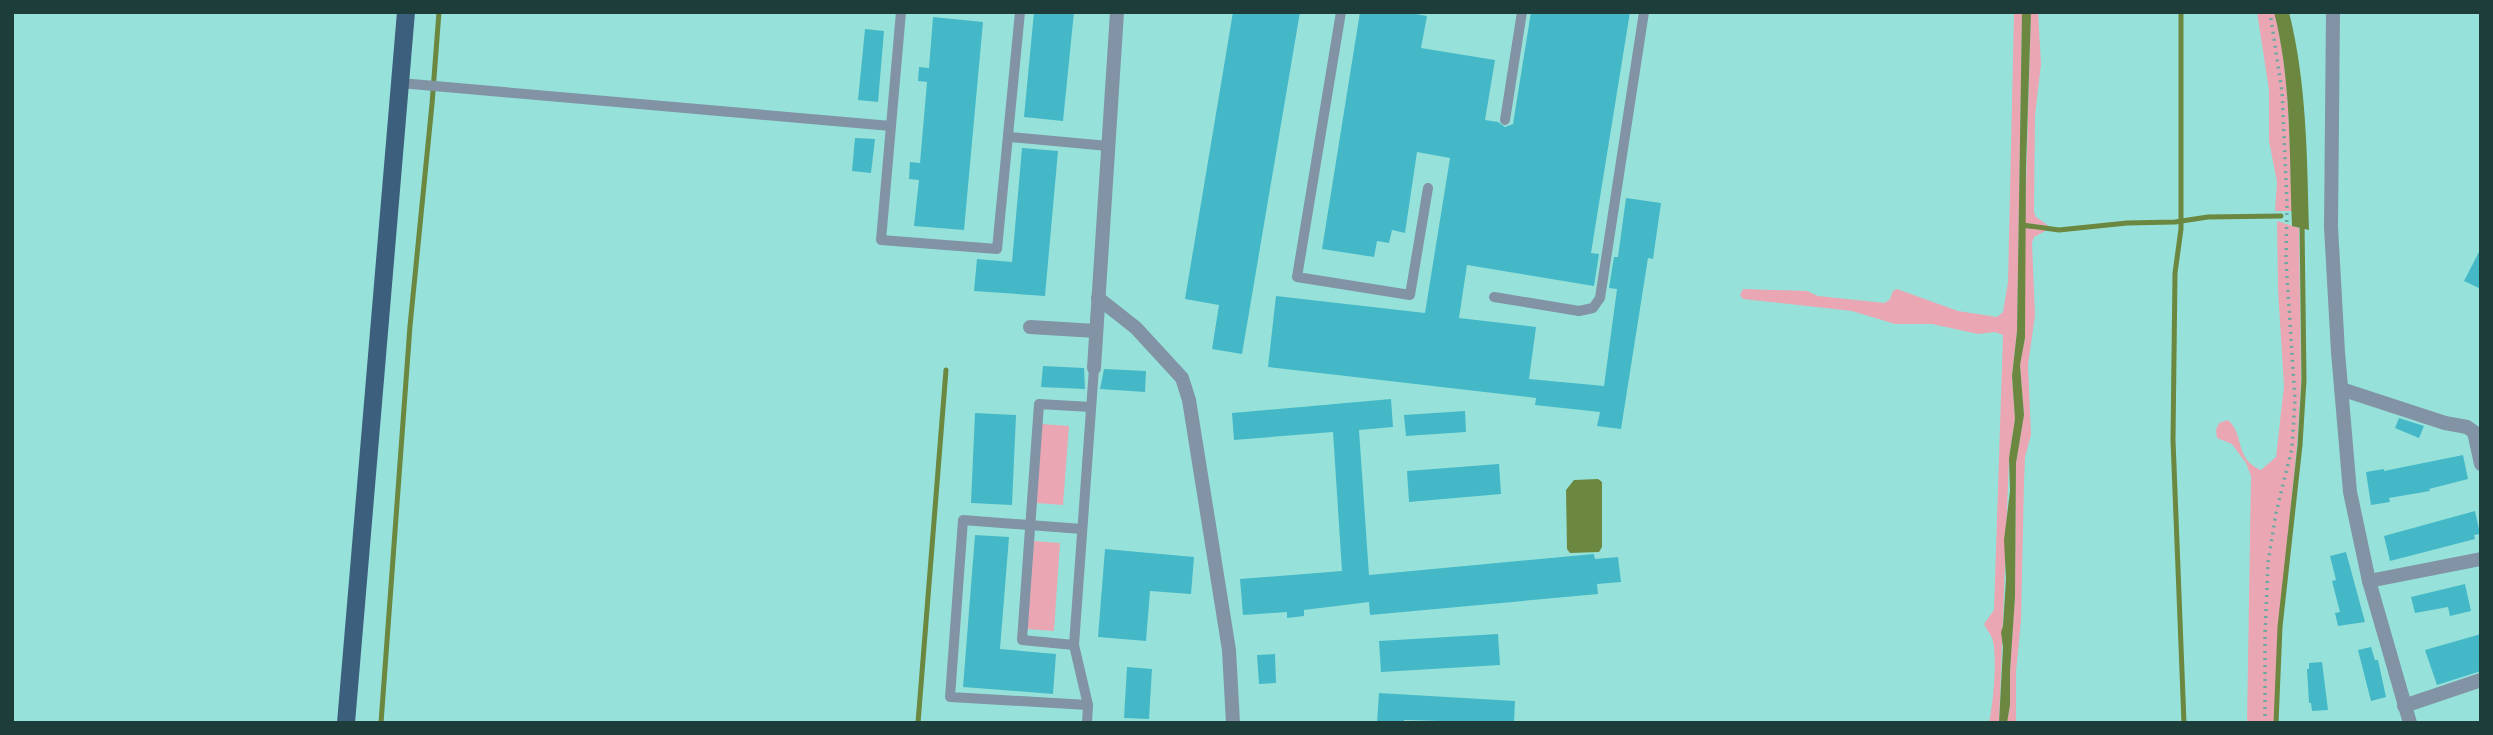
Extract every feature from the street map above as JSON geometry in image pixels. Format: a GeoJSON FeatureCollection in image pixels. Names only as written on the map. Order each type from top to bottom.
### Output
{"type":"FeatureCollection","features":[{"type":"Feature","properties":{"kind":"main road"},"geometry":{"type":"LineString","coordinates":[[346,723],[406,12]]}},
{"type":"Feature","properties":{"kind":"street"},"geometry":{"type":"LineString","coordinates":[[1094,368],[1117,12]]}},
{"type":"Feature","properties":{"kind":"street"},"geometry":{"type":"LineString","coordinates":[[2333,12],[2331,227],[2350,492],[2369,581],[2410,723]]}},
{"type":"Feature","properties":{"kind":"street"},"geometry":{"type":"LineString","coordinates":[[1098,298],[1136,328],[1182,378],[1189,400],[1230,650],[1233,723]]}},
{"type":"Feature","properties":{"kind":"street"},"geometry":{"type":"LineString","coordinates":[[1030,327],[1096,331]]}},
{"type":"Feature","properties":{"kind":"street"},"geometry":{"type":"LineString","coordinates":[[2341,389],[2445,423],[2467,427],[2474,432],[2481,464]]}},
{"type":"Feature","properties":{"kind":"street"},"geometry":{"type":"LineString","coordinates":[[2369,581],[2481,559]]}},
{"type":"Feature","properties":{"kind":"street"},"geometry":{"type":"LineString","coordinates":[[2404,706],[2481,680]]}},
{"type":"Feature","properties":{"kind":"lane"},"geometry":{"type":"LineString","coordinates":[[901,12],[881,240],[997,249],[1010,137],[1020,12]]}},
{"type":"Feature","properties":{"kind":"lane"},"geometry":{"type":"LineString","coordinates":[[1341,12],[1297,277],[1410,295],[1428,188]]}},
{"type":"Feature","properties":{"kind":"lane"},"geometry":{"type":"LineString","coordinates":[[1504,120],[1522,12]]}},
{"type":"Feature","properties":{"kind":"lane"},"geometry":{"type":"LineString","coordinates":[[1494,297],[1579,312],[1593,308],[1600,298],[1644,12]]}},
{"type":"Feature","properties":{"kind":"lane"},"geometry":{"type":"LineString","coordinates":[[400,83],[891,126]]}},
{"type":"Feature","properties":{"kind":"lane"},"geometry":{"type":"LineString","coordinates":[[1010,137],[1108,146]]}},
{"type":"Feature","properties":{"kind":"lane"},"geometry":{"type":"LineString","coordinates":[[1087,723],[1088,705],[1074,645],[1094,368]]}},
{"type":"Feature","properties":{"kind":"lane"},"geometry":{"type":"LineString","coordinates":[[1074,645],[1022,639],[1030,525],[1039,404],[1091,407]]}},
{"type":"Feature","properties":{"kind":"lane"},"geometry":{"type":"LineString","coordinates":[[1082,528],[963,520],[950,697],[1088,705]]}},
{"type":"Feature","properties":{"kind":"path"},"geometry":{"type":"LineString","coordinates":[[2265,723],[2268,563],[2276,513],[2292,448],[2295,400],[2286,261],[2287,203],[2282,92],[2270,12]]}},
{"type":"Feature","properties":{"kind":"shaded area"},"geometry":{"type":"Polygon","coordinates":[[[2014,12],[2022,12],[2017,331],[2012,376],[2015,419],[2009,458],[1999,723],[1989,723],[1995,656],[1992,638],[1984,624],[1994,610],[2003,335],[1995,332],[1978,334],[1932,324],[1895,324],[1852,311],[1743,299],[1740,295],[1743,289],[1807,291],[1818,296],[1885,303],[1897,289],[1958,311],[1997,317],[2003,312],[2008,282],[2014,12]]]}},
{"type":"Feature","properties":{"kind":"shaded area"},"geometry":{"type":"Polygon","coordinates":[[[2022,12],[2031,12],[2026,167],[2025,338],[2020,365],[2024,415],[2016,463],[2015,597],[2010,705],[2007,723],[1999,723],[2003,647],[2001,632],[2006,579],[2004,540],[2010,491],[2009,458],[2015,419],[2012,376],[2017,331],[2022,12]]]}},
{"type":"Feature","properties":{"kind":"shaded area"},"geometry":{"type":"Polygon","coordinates":[[[2031,12],[2038,12],[2041,64],[2035,115],[2034,212],[2036,217],[2049,226],[2025,223],[2031,12]]]}},
{"type":"Feature","properties":{"kind":"shaded area"},"geometry":{"type":"Polygon","coordinates":[[[2257,12],[2274,12],[2280,36],[2288,111],[2292,211],[2275,211],[2277,182],[2269,141],[2269,90],[2257,12]]]}},
{"type":"Feature","properties":{"kind":"shaded area"},"geometry":{"type":"Polygon","coordinates":[[[2274,12],[2289,12],[2295,39],[2305,121],[2309,230],[2292,226],[2287,92],[2274,12]]]}},
{"type":"Feature","properties":{"kind":"shaded area"},"geometry":{"type":"Polygon","coordinates":[[[2277,221],[2299,228],[2301,380],[2279,627],[2274,723],[2247,723],[2251,476],[2246,463],[2232,444],[2217,438],[2216,430],[2219,423],[2228,420],[2237,433],[2247,460],[2261,470],[2276,457],[2284,386],[2277,221]]]}},
{"type":"Feature","properties":{"kind":"shaded area"},"geometry":{"type":"Polygon","coordinates":[[[2025,228],[2047,230],[2034,237],[2032,243],[2035,315],[2028,365],[2031,435],[2025,457],[2016,723],[2007,723],[2015,597],[2016,463],[2024,415],[2020,365],[2025,338],[2025,228]]]}},
{"type":"Feature","properties":{"kind":"shaded area"},"geometry":{"type":"Polygon","coordinates":[[[1042,424],[1069,426],[1063,505],[1036,503],[1042,424]]]}},
{"type":"Feature","properties":{"kind":"shaded area"},"geometry":{"type":"Polygon","coordinates":[[[1598,479],[1602,482],[1602,547],[1599,552],[1570,553],[1567,549],[1566,490],[1574,480],[1598,479]]]}},
{"type":"Feature","properties":{"kind":"shaded area"},"geometry":{"type":"Polygon","coordinates":[[[1034,541],[1060,543],[1054,631],[1027,629],[1034,541]]]}},
{"type":"Feature","properties":{"kind":"building"},"geometry":{"type":"Polygon","coordinates":[[[1034,12],[1074,12],[1063,121],[1024,117],[1034,12]]]}},
{"type":"Feature","properties":{"kind":"building"},"geometry":{"type":"Polygon","coordinates":[[[1233,12],[1300,12],[1242,354],[1212,349],[1219,305],[1185,299],[1233,12]]]}},
{"type":"Feature","properties":{"kind":"building"},"geometry":{"type":"Polygon","coordinates":[[[1360,12],[1405,12],[1427,16],[1421,48],[1495,60],[1485,120],[1498,122],[1505,127],[1513,124],[1531,12],[1630,12],[1591,253],[1599,254],[1594,286],[1467,265],[1459,318],[1536,327],[1529,379],[1604,386],[1617,289],[1609,288],[1614,257],[1618,257],[1626,198],[1661,203],[1653,259],[1648,258],[1621,429],[1597,426],[1600,412],[1535,405],[1536,398],[1268,367],[1276,296],[1425,313],[1450,158],[1417,152],[1405,233],[1392,230],[1389,243],[1377,241],[1374,257],[1322,249],[1360,12]]]}},
{"type":"Feature","properties":{"kind":"building"},"geometry":{"type":"Polygon","coordinates":[[[933,17],[983,22],[964,230],[914,226],[919,180],[909,179],[910,162],[920,163],[927,82],[918,81],[919,67],[929,68],[933,17]]]}},
{"type":"Feature","properties":{"kind":"building"},"geometry":{"type":"Polygon","coordinates":[[[865,29],[884,31],[878,102],[858,100],[865,29]]]}},
{"type":"Feature","properties":{"kind":"building"},"geometry":{"type":"Polygon","coordinates":[[[855,138],[875,139],[871,173],[852,171],[855,138]]]}},
{"type":"Feature","properties":{"kind":"building"},"geometry":{"type":"Polygon","coordinates":[[[1022,148],[1058,151],[1045,296],[974,291],[977,259],[1012,262],[1022,148]]]}},
{"type":"Feature","properties":{"kind":"building"},"geometry":{"type":"Polygon","coordinates":[[[2481,248],[2481,289],[2464,281],[2481,248]]]}},
{"type":"Feature","properties":{"kind":"building"},"geometry":{"type":"Polygon","coordinates":[[[1043,366],[1084,368],[1085,389],[1041,387],[1043,366]]]}},
{"type":"Feature","properties":{"kind":"building"},"geometry":{"type":"Polygon","coordinates":[[[1104,369],[1146,371],[1145,392],[1100,389],[1104,369]]]}},
{"type":"Feature","properties":{"kind":"building"},"geometry":{"type":"Polygon","coordinates":[[[1391,399],[1393,427],[1359,430],[1369,575],[1594,554],[1595,559],[1618,557],[1621,582],[1597,584],[1598,594],[1370,615],[1369,602],[1304,610],[1304,616],[1287,618],[1287,612],[1243,615],[1240,579],[1342,571],[1333,432],[1234,440],[1232,413],[1391,399]]]}},
{"type":"Feature","properties":{"kind":"building"},"geometry":{"type":"Polygon","coordinates":[[[1465,411],[1466,432],[1406,436],[1404,415],[1465,411]]]}},
{"type":"Feature","properties":{"kind":"building"},"geometry":{"type":"Polygon","coordinates":[[[975,413],[1016,415],[1012,505],[971,503],[975,413]]]}},
{"type":"Feature","properties":{"kind":"building"},"geometry":{"type":"Polygon","coordinates":[[[2399,418],[2424,426],[2419,438],[2395,428],[2399,418]]]}},
{"type":"Feature","properties":{"kind":"building"},"geometry":{"type":"Polygon","coordinates":[[[2463,455],[2468,479],[2429,489],[2430,491],[2389,498],[2390,502],[2371,505],[2366,472],[2384,471],[2463,455]]]}},
{"type":"Feature","properties":{"kind":"building"},"geometry":{"type":"Polygon","coordinates":[[[1499,464],[1501,494],[1409,502],[1407,471],[1499,464]]]}},
{"type":"Feature","properties":{"kind":"building"},"geometry":{"type":"Polygon","coordinates":[[[2475,511],[2480,534],[2474,535],[2475,539],[2390,561],[2384,536],[2475,511]]]}},
{"type":"Feature","properties":{"kind":"building"},"geometry":{"type":"Polygon","coordinates":[[[975,535],[1009,537],[1000,649],[1056,654],[1053,694],[963,687],[975,535]]]}},
{"type":"Feature","properties":{"kind":"building"},"geometry":{"type":"Polygon","coordinates":[[[1105,549],[1194,557],[1191,594],[1150,591],[1146,641],[1098,637],[1105,549]]]}},
{"type":"Feature","properties":{"kind":"building"},"geometry":{"type":"Polygon","coordinates":[[[2346,552],[2365,622],[2338,626],[2335,613],[2340,612],[2332,581],[2336,580],[2330,556],[2346,552]]]}},
{"type":"Feature","properties":{"kind":"building"},"geometry":{"type":"Polygon","coordinates":[[[2465,584],[2471,611],[2450,616],[2448,607],[2415,613],[2411,597],[2465,584]]]}},
{"type":"Feature","properties":{"kind":"building"},"geometry":{"type":"Polygon","coordinates":[[[1498,634],[1500,665],[1381,672],[1379,641],[1498,634]]]}},
{"type":"Feature","properties":{"kind":"building"},"geometry":{"type":"Polygon","coordinates":[[[2481,634],[2481,671],[2437,685],[2425,650],[2481,634]]]}},
{"type":"Feature","properties":{"kind":"building"},"geometry":{"type":"Polygon","coordinates":[[[2371,647],[2375,660],[2378,660],[2386,697],[2371,701],[2358,650],[2371,647]]]}},
{"type":"Feature","properties":{"kind":"building"},"geometry":{"type":"Polygon","coordinates":[[[1275,654],[1276,683],[1259,684],[1257,655],[1275,654]]]}},
{"type":"Feature","properties":{"kind":"building"},"geometry":{"type":"Polygon","coordinates":[[[2322,662],[2328,710],[2312,711],[2307,669],[2309,663],[2322,662]]]}},
{"type":"Feature","properties":{"kind":"building"},"geometry":{"type":"Polygon","coordinates":[[[1127,667],[1152,669],[1149,719],[1124,718],[1127,667]]]}},
{"type":"Feature","properties":{"kind":"building"},"geometry":{"type":"Polygon","coordinates":[[[1379,693],[1515,701],[1514,723],[1404,720],[1403,723],[1377,723],[1379,693]]]}},
{"type":"Feature","properties":{"kind":"waterway"},"geometry":{"type":"LineString","coordinates":[[381,723],[410,326],[439,12]]}},
{"type":"Feature","properties":{"kind":"waterway"},"geometry":{"type":"LineString","coordinates":[[2181,12],[2181,229],[2175,273],[2173,440],[2184,723]]}},
{"type":"Feature","properties":{"kind":"waterway"},"geometry":{"type":"LineString","coordinates":[[2022,225],[2059,230],[2127,223],[2175,222],[2208,217],[2281,216]]}},
{"type":"Feature","properties":{"kind":"waterway"},"geometry":{"type":"LineString","coordinates":[[2276,723],[2280,627],[2300,445],[2304,380],[2302,223]]}},
{"type":"Feature","properties":{"kind":"waterway"},"geometry":{"type":"LineString","coordinates":[[918,723],[946,370]]}}]}
